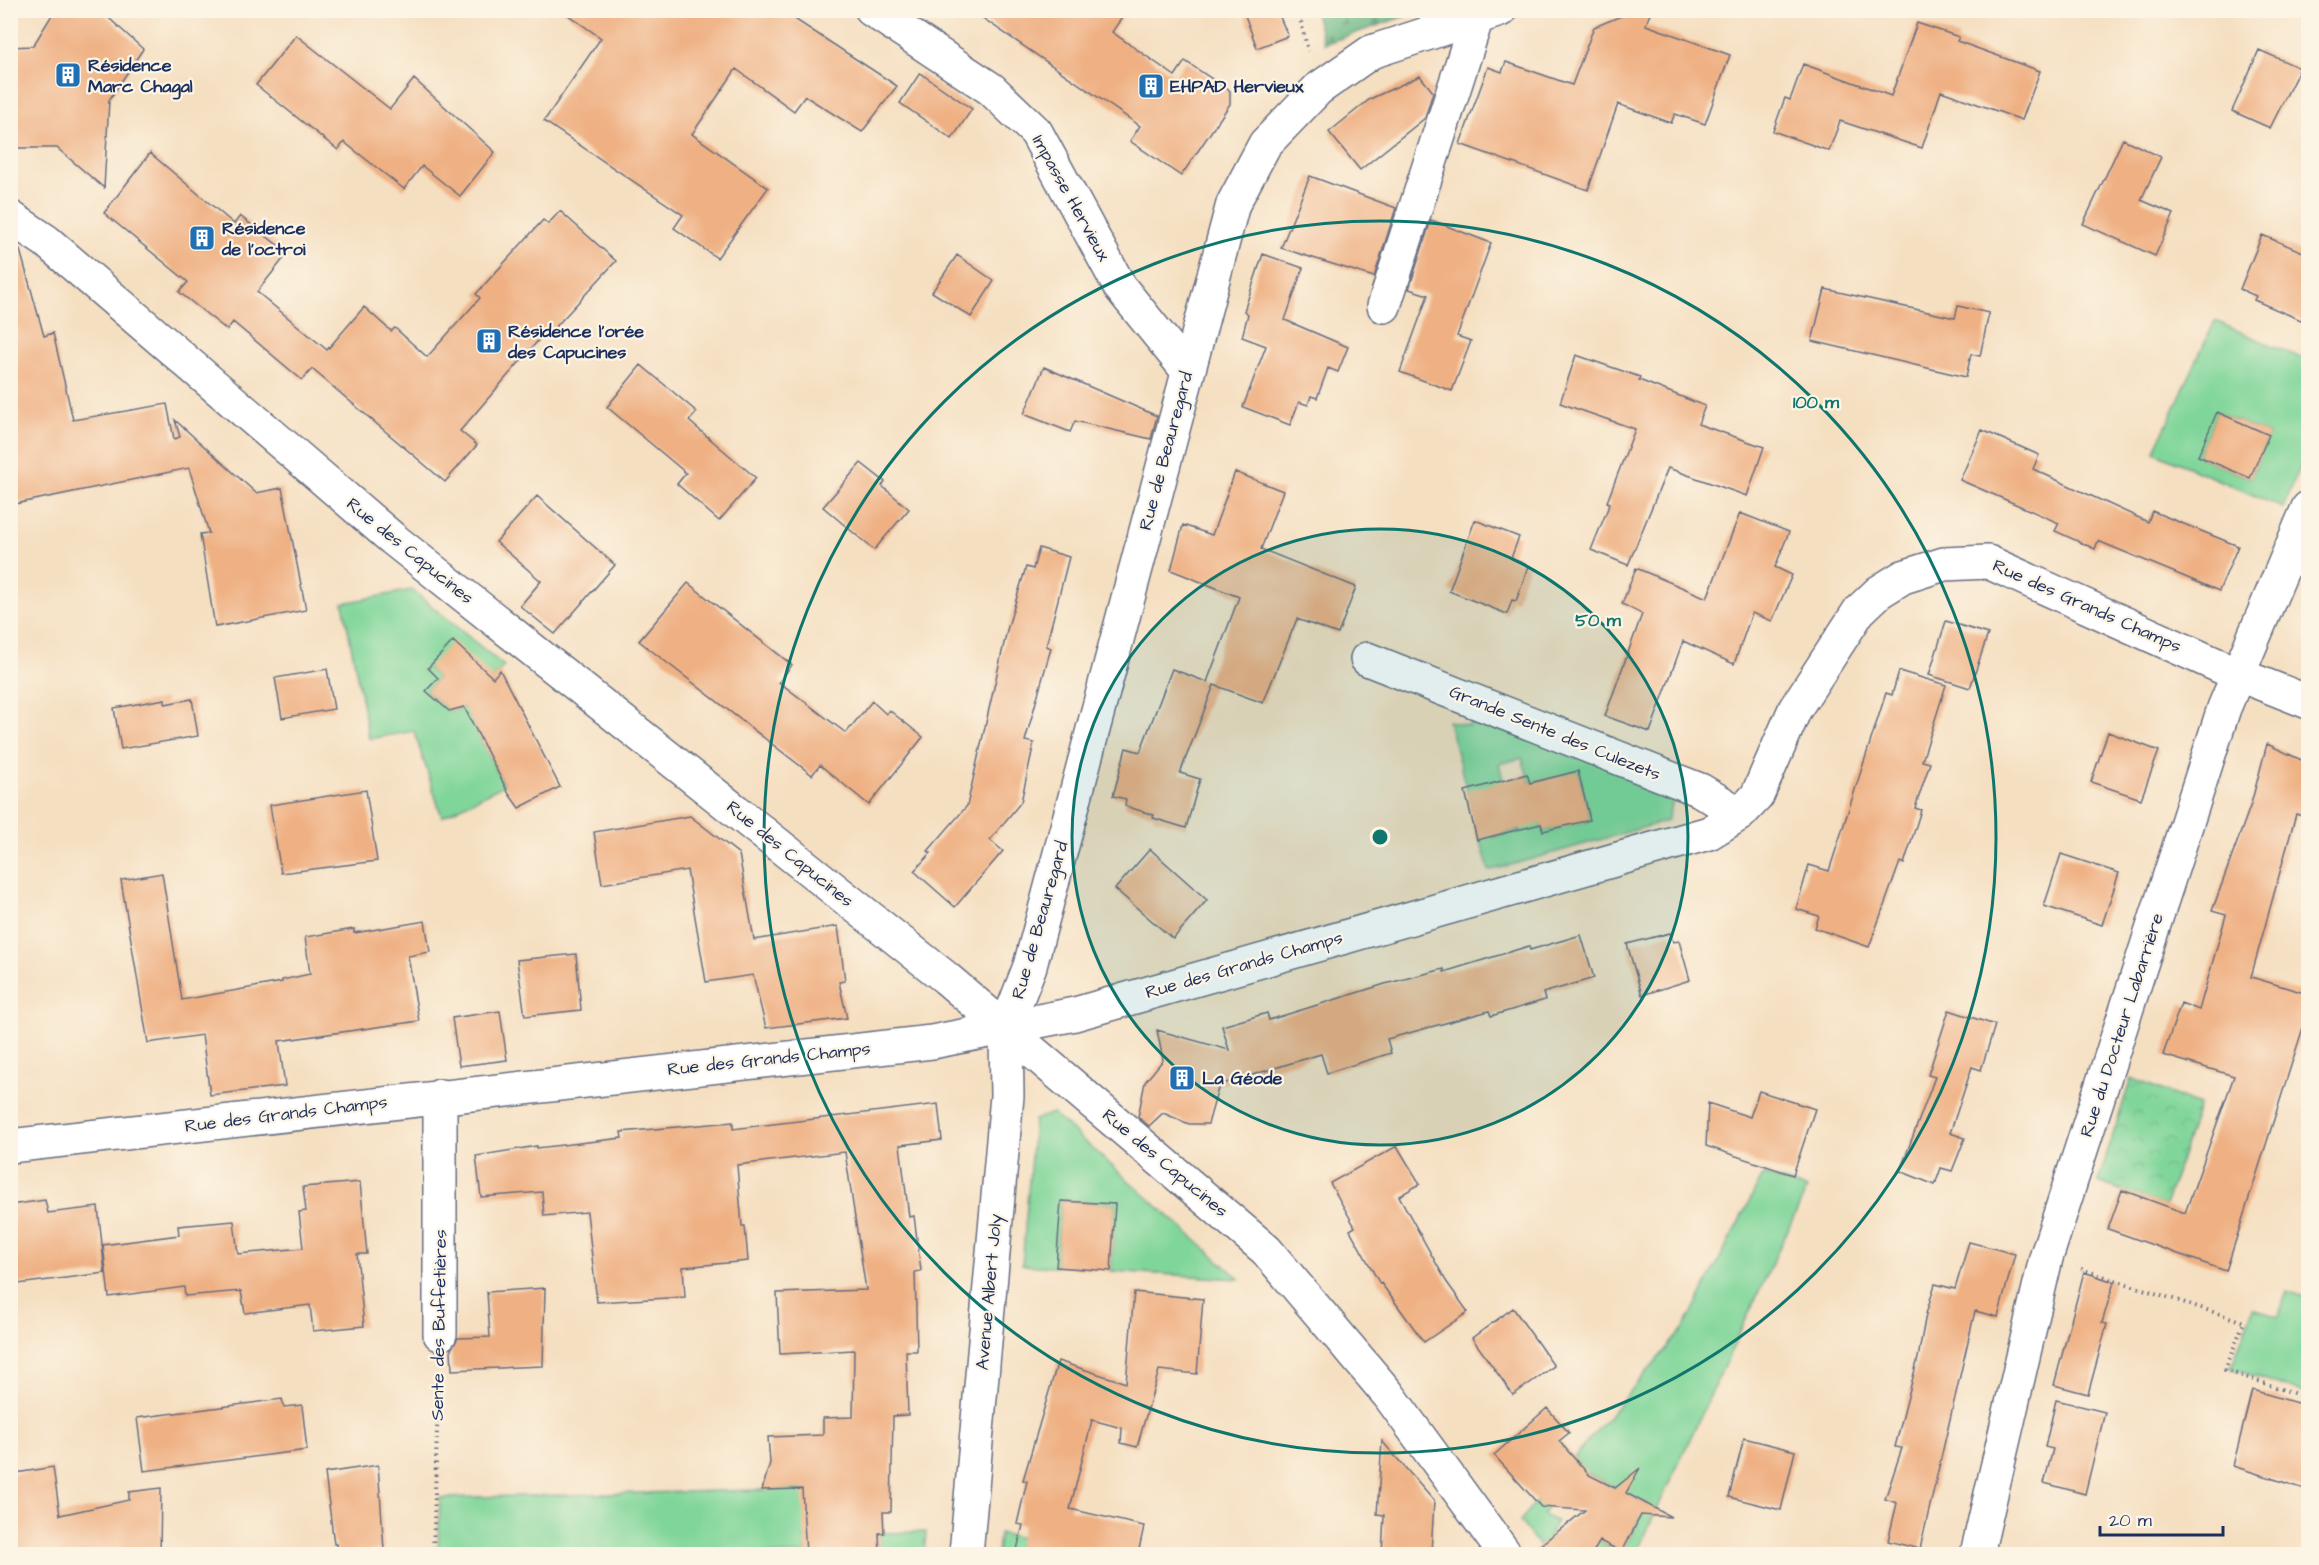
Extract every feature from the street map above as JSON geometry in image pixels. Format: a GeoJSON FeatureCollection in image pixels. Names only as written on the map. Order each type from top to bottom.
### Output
{"type":"FeatureCollection","features":[{"type":"Feature","properties":{"kind":"street","name":"Impasse Hervieux"},"geometry":{"type":"LineString","coordinates":[[872,10],[992,89],[1036,132],[1120,287],[1187,370]]}},
{"type":"Feature","properties":{"kind":"street","name":"Rue de Beauregard"},"geometry":{"type":"LineString","coordinates":[[1006,1028],[1032,958],[1233,204],[1265,144],[1318,89],[1371,52],[1488,14]]}},
{"type":"Feature","properties":{"kind":"street"},"geometry":{"type":"LineString","coordinates":[[1384,306],[1488,14]]}},
{"type":"Feature","properties":{"kind":"street","name":"Rue des Capucines"},"geometry":{"type":"LineString","coordinates":[[10,217],[46,241],[393,539],[946,978],[1266,1250],[1388,1394],[1505,1554]]}},
{"type":"Feature","properties":{"kind":"street","name":"Rue du Docteur Labarrière"},"geometry":{"type":"LineString","coordinates":[[1977,1554],[2046,1258],[2224,708],[2308,508]]}},
{"type":"Feature","properties":{"kind":"street","name":"Rue des Grands Champs"},"geometry":{"type":"LineString","coordinates":[[10,1146],[932,1042],[1075,1014],[1709,833],[1740,814],[1757,796],[1795,709],[1859,611],[1879,592],[1903,577],[1944,564],[1988,562],[2237,674],[2308,702]]}},
{"type":"Feature","properties":{"kind":"street","name":"Grande Sente des Culezets"},"geometry":{"type":"LineString","coordinates":[[1367,659],[1700,790],[1740,814]]}},
{"type":"Feature","properties":{"kind":"street","name":"Avenue Albert Joly"},"geometry":{"type":"LineString","coordinates":[[966,1554],[1007,1096],[1006,1028]]}},
{"type":"Feature","properties":{"kind":"street","name":"Sente des Buffetières"},"geometry":{"type":"LineString","coordinates":[[440,1096],[440,1334]]}},
{"type":"Feature","properties":{"kind":"path"},"geometry":{"type":"LineString","coordinates":[[2046,1258],[2244,1322],[2225,1370],[2308,1398]]}},
{"type":"Feature","properties":{"kind":"path","name":"Sente des Buffetières"},"geometry":{"type":"LineString","coordinates":[[433,1554],[440,1334]]}},
{"type":"Feature","properties":{"kind":"green space"},"geometry":{"type":"Polygon","coordinates":[[[1314,10],[1420,10],[1420,11],[1324,44],[1314,10]]]}},
{"type":"Feature","properties":{"kind":"green space"},"geometry":{"type":"Polygon","coordinates":[[[2215,321],[2308,361],[2308,448],[2283,508],[2154,452],[2215,321]],[[2217,412],[2198,456],[2250,478],[2269,435],[2217,412]]]}},
{"type":"Feature","properties":{"kind":"green space"},"geometry":{"type":"Polygon","coordinates":[[[412,590],[504,666],[493,678],[428,668],[438,678],[426,691],[449,711],[463,708],[474,696],[467,712],[504,785],[442,817],[414,731],[369,739],[343,603],[412,590]]]}},
{"type":"Feature","properties":{"kind":"green space"},"geometry":{"type":"Polygon","coordinates":[[[1473,716],[1676,792],[1667,821],[1489,871],[1448,721],[1469,726],[1473,716]],[[1522,758],[1499,764],[1504,783],[1481,789],[1493,837],[1520,830],[1518,822],[1539,817],[1543,831],[1590,820],[1578,772],[1530,783],[1522,758]]]}},
{"type":"Feature","properties":{"kind":"green space"},"geometry":{"type":"Polygon","coordinates":[[[2131,1078],[2199,1105],[2165,1206],[2098,1182],[2131,1078]]]}},
{"type":"Feature","properties":{"kind":"green space"},"geometry":{"type":"Polygon","coordinates":[[[1052,1113],[1240,1279],[1111,1271],[1115,1204],[1061,1201],[1056,1267],[1022,1265],[1034,1120],[1052,1113]]]}},
{"type":"Feature","properties":{"kind":"green space"},"geometry":{"type":"Polygon","coordinates":[[[1763,1175],[1807,1189],[1636,1554],[1592,1554],[1576,1545],[1571,1554],[1566,1554],[1578,1531],[1622,1552],[1647,1504],[1583,1471],[1556,1490],[1543,1515],[1556,1521],[1548,1540],[1539,1546],[1520,1521],[1684,1328],[1763,1175]]]}},
{"type":"Feature","properties":{"kind":"green space"},"geometry":{"type":"Polygon","coordinates":[[[2287,1291],[2308,1298],[2308,1394],[2231,1368],[2253,1308],[2279,1316],[2287,1291]]]}},
{"type":"Feature","properties":{"kind":"green space"},"geometry":{"type":"Polygon","coordinates":[[[836,1488],[805,1535],[806,1554],[438,1554],[440,1498],[836,1488]]]}},
{"type":"Feature","properties":{"kind":"green space"},"geometry":{"type":"Polygon","coordinates":[[[926,1532],[924,1554],[880,1554],[879,1533],[926,1532]]]}},
{"type":"Feature","properties":{"kind":"green space"},"geometry":{"type":"Polygon","coordinates":[[[999,1533],[1095,1554],[1058,1554],[1018,1545],[1016,1554],[997,1554],[999,1533]]]}},
{"type":"Feature","properties":{"kind":"building","name":"Résidence Marc Chagal"},"geometry":{"type":"Polygon","coordinates":[[[55,10],[100,10],[143,49],[109,100],[104,188],[57,148],[10,148],[10,47],[33,46],[55,10]]]}},
{"type":"Feature","properties":{"kind":"building"},"geometry":{"type":"Polygon","coordinates":[[[561,10],[781,10],[897,86],[862,132],[805,96],[794,111],[736,69],[692,134],[768,188],[717,258],[674,228],[683,215],[544,121],[601,38],[561,10]]]}},
{"type":"Feature","properties":{"kind":"building","name":"EHPAD Hervieux"},"geometry":{"type":"Polygon","coordinates":[[[971,10],[1127,10],[1112,32],[1175,76],[1185,61],[1230,91],[1230,104],[1181,176],[1130,141],[1140,126],[971,10]]]}},
{"type":"Feature","properties":{"kind":"building"},"geometry":{"type":"Polygon","coordinates":[[[1243,10],[1277,10],[1288,36],[1257,48],[1243,10]]]}},
{"type":"Feature","properties":{"kind":"building"},"geometry":{"type":"Polygon","coordinates":[[[1636,10],[1651,10],[1646,25],[1730,55],[1705,124],[1675,114],[1671,123],[1618,104],[1588,190],[1460,144],[1488,67],[1502,72],[1506,62],[1572,85],[1594,27],[1636,10]]]}},
{"type":"Feature","properties":{"kind":"building"},"geometry":{"type":"Polygon","coordinates":[[[1917,23],[1959,37],[1957,41],[2040,71],[2022,120],[1941,91],[1922,148],[1840,121],[1829,151],[1773,131],[1785,98],[1790,100],[1803,64],[1891,96],[1917,23]]]}},
{"type":"Feature","properties":{"kind":"building"},"geometry":{"type":"Polygon","coordinates":[[[296,35],[390,109],[414,79],[495,152],[460,196],[422,166],[404,189],[344,142],[338,150],[256,85],[296,35]]]}},
{"type":"Feature","properties":{"kind":"building"},"geometry":{"type":"Polygon","coordinates":[[[2259,50],[2300,68],[2270,128],[2232,111],[2259,50]]]}},
{"type":"Feature","properties":{"kind":"building"},"geometry":{"type":"Polygon","coordinates":[[[920,73],[972,109],[952,139],[900,103],[920,73]]]}},
{"type":"Feature","properties":{"kind":"building"},"geometry":{"type":"Polygon","coordinates":[[[1420,76],[1433,92],[1425,118],[1360,170],[1329,132],[1370,99],[1420,76]]]}},
{"type":"Feature","properties":{"kind":"building"},"geometry":{"type":"Polygon","coordinates":[[[2123,139],[2161,157],[2141,200],[2174,214],[2155,256],[2083,224],[2123,139]]]}},
{"type":"Feature","properties":{"kind":"building","name":"Résidence l'orée des Capucines"},"geometry":{"type":"Polygon","coordinates":[[[150,153],[234,224],[240,216],[288,253],[257,292],[327,350],[364,307],[391,331],[395,328],[427,357],[480,298],[476,294],[543,220],[548,224],[560,211],[616,261],[551,332],[548,329],[460,431],[477,445],[445,482],[312,369],[302,380],[233,322],[227,330],[179,292],[188,282],[104,213],[150,153]]]}},
{"type":"Feature","properties":{"kind":"building"},"geometry":{"type":"Polygon","coordinates":[[[1310,176],[1396,208],[1374,277],[1281,248],[1310,176]]]}},
{"type":"Feature","properties":{"kind":"building"},"geometry":{"type":"Polygon","coordinates":[[[1431,220],[1491,243],[1457,336],[1471,341],[1452,391],[1400,372],[1428,295],[1409,289],[1431,220]]]}},
{"type":"Feature","properties":{"kind":"building"},"geometry":{"type":"Polygon","coordinates":[[[2262,235],[2308,254],[2308,323],[2254,300],[2256,296],[2240,289],[2262,235]]]}},
{"type":"Feature","properties":{"kind":"building"},"geometry":{"type":"Polygon","coordinates":[[[20,250],[44,336],[53,333],[73,420],[167,404],[174,439],[180,437],[175,420],[256,493],[282,488],[306,610],[215,627],[200,534],[209,533],[189,468],[10,505],[10,252],[20,250]]]}},
{"type":"Feature","properties":{"kind":"building"},"geometry":{"type":"Polygon","coordinates":[[[1263,254],[1303,268],[1285,320],[1348,347],[1338,372],[1328,368],[1317,398],[1311,396],[1308,405],[1299,402],[1290,425],[1243,407],[1266,346],[1242,337],[1248,314],[1244,311],[1263,254]]]}},
{"type":"Feature","properties":{"kind":"building"},"geometry":{"type":"Polygon","coordinates":[[[957,255],[994,281],[971,317],[932,292],[957,255]]]}},
{"type":"Feature","properties":{"kind":"building"},"geometry":{"type":"Polygon","coordinates":[[[1825,289],[1955,318],[1958,306],[1989,313],[1980,356],[1971,354],[1966,377],[1812,341],[1825,289]]]}},
{"type":"Feature","properties":{"kind":"building"},"geometry":{"type":"Polygon","coordinates":[[[1576,355],[1640,377],[1639,380],[1705,406],[1698,424],[1764,447],[1747,496],[1668,468],[1628,565],[1591,550],[1635,429],[1560,403],[1576,355]]]}},
{"type":"Feature","properties":{"kind":"building"},"geometry":{"type":"Polygon","coordinates":[[[641,365],[697,412],[689,421],[756,478],[719,521],[677,484],[686,473],[607,407],[641,365]]]}},
{"type":"Feature","properties":{"kind":"building"},"geometry":{"type":"Polygon","coordinates":[[[1044,367],[1157,416],[1151,439],[1075,421],[1070,432],[1024,414],[1044,367]]]}},
{"type":"Feature","properties":{"kind":"building"},"geometry":{"type":"Polygon","coordinates":[[[2217,412],[2269,435],[2250,478],[2198,456],[2217,412]]]}},
{"type":"Feature","properties":{"kind":"building"},"geometry":{"type":"Polygon","coordinates":[[[1982,430],[2039,455],[2033,469],[2148,522],[2152,511],[2238,546],[2219,591],[2098,541],[2095,549],[2055,531],[2059,523],[1960,480],[1982,430]]]}},
{"type":"Feature","properties":{"kind":"building"},"geometry":{"type":"Polygon","coordinates":[[[861,463],[885,482],[882,486],[909,509],[874,550],[823,507],[861,463]]]}},
{"type":"Feature","properties":{"kind":"building"},"geometry":{"type":"Polygon","coordinates":[[[1235,472],[1283,491],[1261,549],[1356,587],[1338,634],[1297,619],[1263,703],[1214,685],[1180,773],[1200,779],[1186,828],[1125,806],[1126,799],[1113,796],[1126,748],[1140,752],[1172,669],[1207,682],[1239,597],[1171,570],[1183,525],[1212,535],[1235,472]]]}},
{"type":"Feature","properties":{"kind":"building"},"geometry":{"type":"Polygon","coordinates":[[[537,496],[615,565],[555,634],[520,606],[541,581],[496,542],[537,496]]]}},
{"type":"Feature","properties":{"kind":"building"},"geometry":{"type":"Polygon","coordinates":[[[1740,513],[1789,532],[1775,567],[1792,575],[1772,621],[1752,613],[1734,664],[1683,641],[1650,732],[1605,716],[1642,614],[1622,604],[1636,568],[1707,598],[1740,513]]]}},
{"type":"Feature","properties":{"kind":"building"},"geometry":{"type":"Polygon","coordinates":[[[1475,520],[1519,537],[1511,558],[1529,566],[1516,601],[1512,600],[1507,614],[1449,591],[1475,520]]]}},
{"type":"Feature","properties":{"kind":"building"},"geometry":{"type":"Polygon","coordinates":[[[1039,548],[1069,557],[1046,646],[1051,648],[1025,741],[1034,743],[1021,802],[990,840],[1003,851],[955,907],[914,871],[931,853],[928,851],[967,806],[1007,630],[1026,567],[1033,569],[1039,548]]]}},
{"type":"Feature","properties":{"kind":"building"},"geometry":{"type":"Polygon","coordinates":[[[688,583],[792,665],[779,682],[846,733],[872,701],[886,714],[889,710],[923,737],[869,805],[820,765],[812,775],[639,641],[688,583]]]}},
{"type":"Feature","properties":{"kind":"building"},"geometry":{"type":"Polygon","coordinates":[[[1946,621],[1988,634],[1970,688],[1929,675],[1946,621]]]}},
{"type":"Feature","properties":{"kind":"building"},"geometry":{"type":"Polygon","coordinates":[[[453,641],[493,678],[500,670],[560,787],[519,808],[509,794],[464,707],[449,711],[426,691],[438,678],[428,668],[453,641]]]}},
{"type":"Feature","properties":{"kind":"building"},"geometry":{"type":"Polygon","coordinates":[[[327,669],[334,709],[282,718],[275,678],[327,669]]]}},
{"type":"Feature","properties":{"kind":"building"},"geometry":{"type":"Polygon","coordinates":[[[1899,671],[1946,685],[1922,761],[1930,763],[1915,808],[1921,810],[1904,864],[1900,862],[1869,947],[1815,928],[1819,916],[1796,909],[1809,865],[1829,871],[1886,693],[1892,695],[1899,671]]]}},
{"type":"Feature","properties":{"kind":"building"},"geometry":{"type":"Polygon","coordinates":[[[165,699],[165,704],[192,699],[198,736],[121,749],[114,708],[165,699]]]}},
{"type":"Feature","properties":{"kind":"building"},"geometry":{"type":"Polygon","coordinates":[[[2108,732],[2159,751],[2141,799],[2091,782],[2108,732]]]}},
{"type":"Feature","properties":{"kind":"building"},"geometry":{"type":"Polygon","coordinates":[[[2267,744],[2308,763],[2308,818],[2296,814],[2251,977],[2308,994],[2308,1012],[2226,1271],[2108,1229],[2122,1190],[2185,1213],[2234,1076],[2163,1055],[2181,1003],[2199,1010],[2226,915],[2212,911],[2251,804],[2267,744]]]}},
{"type":"Feature","properties":{"kind":"building"},"geometry":{"type":"Polygon","coordinates":[[[1578,771],[1590,820],[1543,831],[1541,824],[1477,840],[1465,791],[1527,774],[1530,783],[1578,771]]]}},
{"type":"Feature","properties":{"kind":"building"},"geometry":{"type":"Polygon","coordinates":[[[366,790],[377,861],[281,873],[270,805],[366,790]]]}},
{"type":"Feature","properties":{"kind":"building"},"geometry":{"type":"Polygon","coordinates":[[[690,816],[739,854],[754,940],[838,926],[845,981],[839,982],[847,1018],[766,1028],[753,975],[706,982],[687,870],[602,884],[594,832],[690,816]]]}},
{"type":"Feature","properties":{"kind":"building"},"geometry":{"type":"Polygon","coordinates":[[[1150,849],[1207,900],[1173,939],[1115,889],[1150,849]]]}},
{"type":"Feature","properties":{"kind":"building"},"geometry":{"type":"Polygon","coordinates":[[[2061,854],[2119,873],[2102,925],[2044,906],[2061,854]]]}},
{"type":"Feature","properties":{"kind":"building"},"geometry":{"type":"Polygon","coordinates":[[[162,873],[182,1000],[282,982],[282,980],[310,974],[305,937],[354,929],[354,933],[425,921],[430,952],[408,956],[419,1021],[279,1041],[285,1086],[210,1095],[202,1035],[148,1043],[121,880],[162,873]]]}},
{"type":"Feature","properties":{"kind":"building"},"geometry":{"type":"Polygon","coordinates":[[[1670,933],[1673,942],[1679,941],[1690,980],[1642,995],[1627,944],[1670,933]]]}},
{"type":"Feature","properties":{"kind":"building"},"geometry":{"type":"Polygon","coordinates":[[[1581,935],[1594,978],[1543,993],[1545,1000],[1491,1016],[1489,1011],[1387,1039],[1391,1053],[1327,1073],[1321,1054],[1219,1085],[1208,1124],[1189,1124],[1163,1113],[1149,1126],[1138,1117],[1145,1082],[1163,1060],[1157,1030],[1229,1050],[1222,1026],[1267,1013],[1269,1020],[1385,984],[1444,969],[1444,972],[1529,946],[1530,950],[1581,935]]]}},
{"type":"Feature","properties":{"kind":"building"},"geometry":{"type":"Polygon","coordinates":[[[576,954],[581,1010],[525,1016],[517,960],[576,954]]]}},
{"type":"Feature","properties":{"kind":"building"},"geometry":{"type":"Polygon","coordinates":[[[1949,1010],[1995,1025],[1981,1070],[1972,1067],[1950,1133],[1965,1138],[1952,1171],[1941,1168],[1935,1185],[1900,1171],[1935,1077],[1928,1075],[1949,1010]]]}},
{"type":"Feature","properties":{"kind":"building"},"geometry":{"type":"Polygon","coordinates":[[[500,1011],[507,1060],[459,1066],[452,1018],[500,1011]]]}},
{"type":"Feature","properties":{"kind":"building"},"geometry":{"type":"Polygon","coordinates":[[[1759,1091],[1815,1109],[1793,1175],[1706,1146],[1708,1103],[1750,1117],[1759,1091]]]}},
{"type":"Feature","properties":{"kind":"building"},"geometry":{"type":"Polygon","coordinates":[[[938,1104],[942,1140],[900,1145],[909,1217],[914,1216],[921,1271],[915,1272],[917,1351],[906,1351],[908,1415],[893,1416],[891,1512],[883,1512],[884,1533],[879,1533],[880,1554],[806,1554],[802,1489],[762,1490],[770,1463],[768,1437],[823,1435],[823,1418],[853,1417],[854,1350],[780,1354],[777,1293],[866,1290],[845,1152],[737,1165],[742,1226],[745,1226],[748,1261],[683,1267],[685,1297],[597,1302],[587,1212],[544,1216],[542,1192],[481,1197],[476,1156],[537,1146],[537,1148],[622,1138],[621,1132],[733,1122],[733,1129],[938,1104]]]}},
{"type":"Feature","properties":{"kind":"building"},"geometry":{"type":"Polygon","coordinates":[[[1397,1146],[1420,1184],[1399,1196],[1446,1281],[1468,1312],[1424,1342],[1380,1284],[1350,1230],[1355,1227],[1330,1183],[1397,1146]]]}},
{"type":"Feature","properties":{"kind":"building"},"geometry":{"type":"Polygon","coordinates":[[[360,1182],[367,1254],[357,1254],[364,1326],[313,1331],[310,1305],[245,1313],[241,1291],[185,1296],[184,1287],[109,1297],[103,1245],[179,1235],[178,1226],[234,1221],[238,1254],[303,1248],[299,1212],[306,1211],[303,1187],[360,1182]]]}},
{"type":"Feature","properties":{"kind":"building"},"geometry":{"type":"Polygon","coordinates":[[[45,1200],[48,1213],[98,1207],[105,1273],[10,1285],[10,1205],[45,1200]]]}},
{"type":"Feature","properties":{"kind":"building"},"geometry":{"type":"Polygon","coordinates":[[[1061,1201],[1115,1204],[1111,1271],[1056,1267],[1061,1201]]]}},
{"type":"Feature","properties":{"kind":"building"},"geometry":{"type":"Polygon","coordinates":[[[1969,1242],[2015,1254],[1998,1317],[1975,1311],[1920,1549],[1888,1541],[1897,1503],[1885,1499],[1902,1448],[1895,1447],[1935,1284],[1955,1289],[1969,1242]]]}},
{"type":"Feature","properties":{"kind":"building"},"geometry":{"type":"Polygon","coordinates":[[[2084,1272],[2114,1282],[2102,1323],[2107,1324],[2088,1394],[2054,1385],[2084,1272]]]}},
{"type":"Feature","properties":{"kind":"building"},"geometry":{"type":"Polygon","coordinates":[[[545,1288],[543,1366],[452,1370],[451,1349],[458,1338],[490,1337],[487,1292],[545,1288]]]}},
{"type":"Feature","properties":{"kind":"building"},"geometry":{"type":"Polygon","coordinates":[[[1134,1292],[1203,1299],[1197,1374],[1159,1370],[1137,1447],[1121,1443],[1122,1428],[1092,1420],[1070,1509],[1144,1526],[1138,1554],[1016,1554],[1023,1525],[1017,1524],[1027,1481],[1023,1480],[1058,1361],[1126,1383],[1134,1292]]]}},
{"type":"Feature","properties":{"kind":"building"},"geometry":{"type":"Polygon","coordinates":[[[1513,1308],[1554,1366],[1513,1395],[1472,1338],[1513,1308]]]}},
{"type":"Feature","properties":{"kind":"building"},"geometry":{"type":"Polygon","coordinates":[[[2252,1390],[2308,1406],[2308,1490],[2233,1466],[2252,1390]]]}},
{"type":"Feature","properties":{"kind":"building"},"geometry":{"type":"Polygon","coordinates":[[[282,1399],[284,1407],[302,1405],[307,1450],[144,1471],[137,1418],[282,1399]]]}},
{"type":"Feature","properties":{"kind":"building"},"geometry":{"type":"Polygon","coordinates":[[[2056,1400],[2105,1412],[2085,1494],[2044,1483],[2053,1449],[2045,1447],[2056,1400]]]}},
{"type":"Feature","properties":{"kind":"building"},"geometry":{"type":"Polygon","coordinates":[[[1547,1408],[1569,1433],[1559,1441],[1589,1475],[1615,1488],[1640,1468],[1626,1493],[1671,1517],[1641,1515],[1622,1552],[1600,1541],[1592,1554],[1529,1554],[1585,1510],[1541,1507],[1494,1455],[1547,1408]]]}},
{"type":"Feature","properties":{"kind":"building"},"geometry":{"type":"Polygon","coordinates":[[[1744,1438],[1795,1451],[1781,1510],[1729,1497],[1744,1438]]]}},
{"type":"Feature","properties":{"kind":"building"},"geometry":{"type":"Polygon","coordinates":[[[1382,1441],[1434,1501],[1431,1554],[1382,1554],[1384,1515],[1377,1514],[1382,1441]]]}},
{"type":"Feature","properties":{"kind":"building"},"geometry":{"type":"Polygon","coordinates":[[[378,1465],[384,1550],[337,1554],[325,1473],[378,1465]]]}},
{"type":"Feature","properties":{"kind":"building"},"geometry":{"type":"Polygon","coordinates":[[[53,1467],[60,1515],[129,1500],[129,1492],[161,1488],[160,1554],[10,1554],[10,1474],[53,1467]]]}},
{"type":"Feature","properties":{"kind":"place","name":"Résidence Marc Chagal"},"geometry":{"type":"Point","coordinates":[68,75]}},
{"type":"Feature","properties":{"kind":"place","name":"EHPAD Hervieux"},"geometry":{"type":"Point","coordinates":[1151,86]}},
{"type":"Feature","properties":{"kind":"place","name":"Résidence de l'octroi"},"geometry":{"type":"Point","coordinates":[202,238]}},
{"type":"Feature","properties":{"kind":"place","name":"Résidence l'orée des Capucines"},"geometry":{"type":"Point","coordinates":[489,341]}},
{"type":"Feature","properties":{"kind":"place","name":"La Géode"},"geometry":{"type":"Point","coordinates":[1182,1078]}}]}
